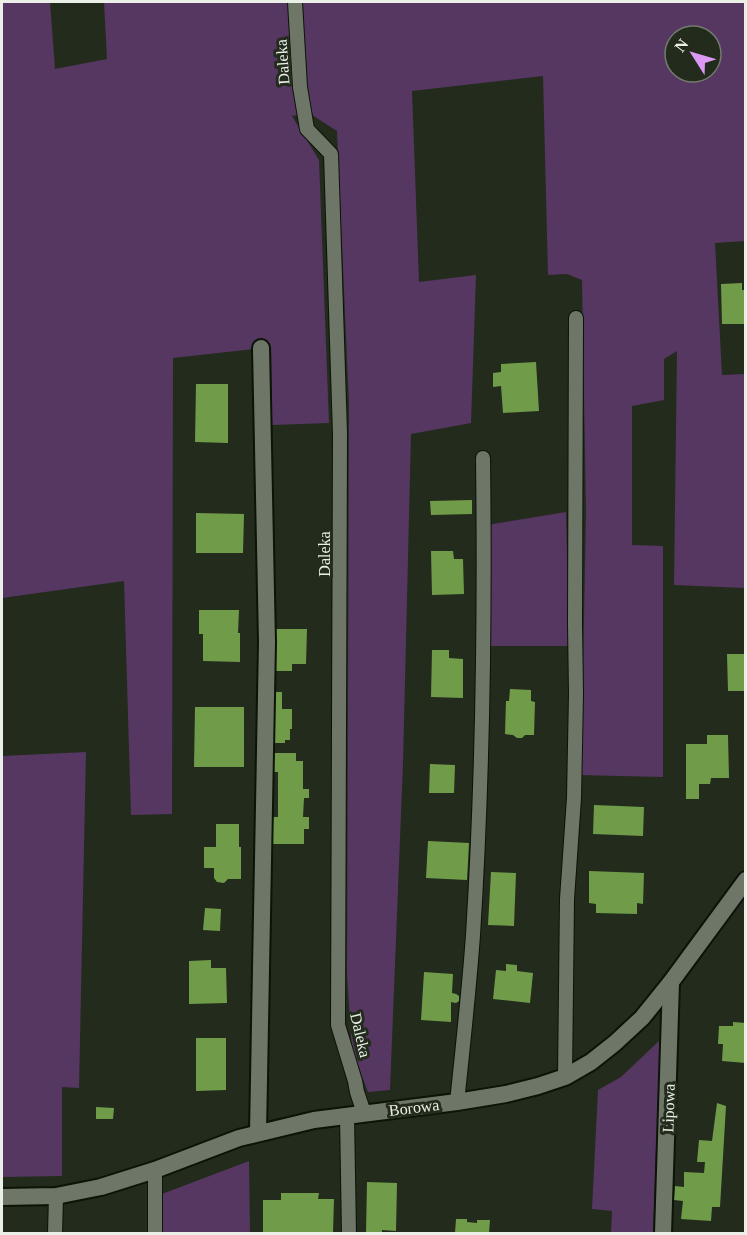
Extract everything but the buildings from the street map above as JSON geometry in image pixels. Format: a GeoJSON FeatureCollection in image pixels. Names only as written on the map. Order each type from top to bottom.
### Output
{"type":"FeatureCollection","features":[{"type":"Feature","properties":{"kind":"street"},"geometry":{"type":"LineString","coordinates":[[258,1133],[267,642],[261,348]]}},
{"type":"Feature","properties":{"kind":"street","name":"Borowa"},"geometry":{"type":"LineString","coordinates":[[2,1197],[56,1196],[155,1170],[258,1133],[314,1120],[506,1094],[565,1077],[591,1062],[642,1018],[672,982],[746,880]]}},
{"type":"Feature","properties":{"kind":"street","name":"Lipowa"},"geometry":{"type":"LineString","coordinates":[[663,1233],[672,982]]}},
{"type":"Feature","properties":{"kind":"lane","name":"Daleka"},"geometry":{"type":"LineString","coordinates":[[295,2],[300,87],[307,129],[332,154],[340,446],[338,1025],[357,1092],[349,1233]]}},
{"type":"Feature","properties":{"kind":"lane"},"geometry":{"type":"LineString","coordinates":[[565,1077],[567,899],[574,798],[576,706],[576,318]]}},
{"type":"Feature","properties":{"kind":"lane"},"geometry":{"type":"LineString","coordinates":[[458,1102],[473,936],[479,804],[483,677],[483,458]]}},
{"type":"Feature","properties":{"kind":"lane"},"geometry":{"type":"LineString","coordinates":[[155,1170],[155,1233]]}},
{"type":"Feature","properties":{"kind":"lane"},"geometry":{"type":"LineString","coordinates":[[55,1233],[56,1196]]}},
{"type":"Feature","properties":{"kind":"shaded area"},"geometry":{"type":"Polygon","coordinates":[[[2,2],[50,2],[55,69],[107,59],[104,2],[745,2],[745,241],[715,243],[722,375],[745,374],[745,588],[674,585],[677,351],[664,359],[664,400],[632,406],[632,545],[663,546],[663,777],[579,775],[586,512],[582,280],[567,274],[548,275],[543,76],[412,91],[419,282],[476,275],[471,423],[411,434],[403,763],[390,1090],[368,1092],[352,1051],[347,974],[349,404],[337,131],[309,113],[292,116],[319,160],[329,423],[272,425],[271,347],[173,358],[172,814],[131,815],[124,581],[2,598],[2,2]]]}},
{"type":"Feature","properties":{"kind":"shaded area"},"geometry":{"type":"Polygon","coordinates":[[[566,512],[569,646],[487,646],[487,525],[566,512]]]}},
{"type":"Feature","properties":{"kind":"shaded area"},"geometry":{"type":"Polygon","coordinates":[[[86,752],[79,1088],[62,1087],[62,1176],[2,1177],[2,756],[86,752]]]}},
{"type":"Feature","properties":{"kind":"shaded area"},"geometry":{"type":"Polygon","coordinates":[[[660,1040],[653,1233],[611,1233],[612,1211],[592,1209],[598,1090],[621,1077],[660,1040]]]}},
{"type":"Feature","properties":{"kind":"shaded area"},"geometry":{"type":"Polygon","coordinates":[[[249,1161],[250,1233],[161,1234],[162,1194],[249,1161]]]}}]}
